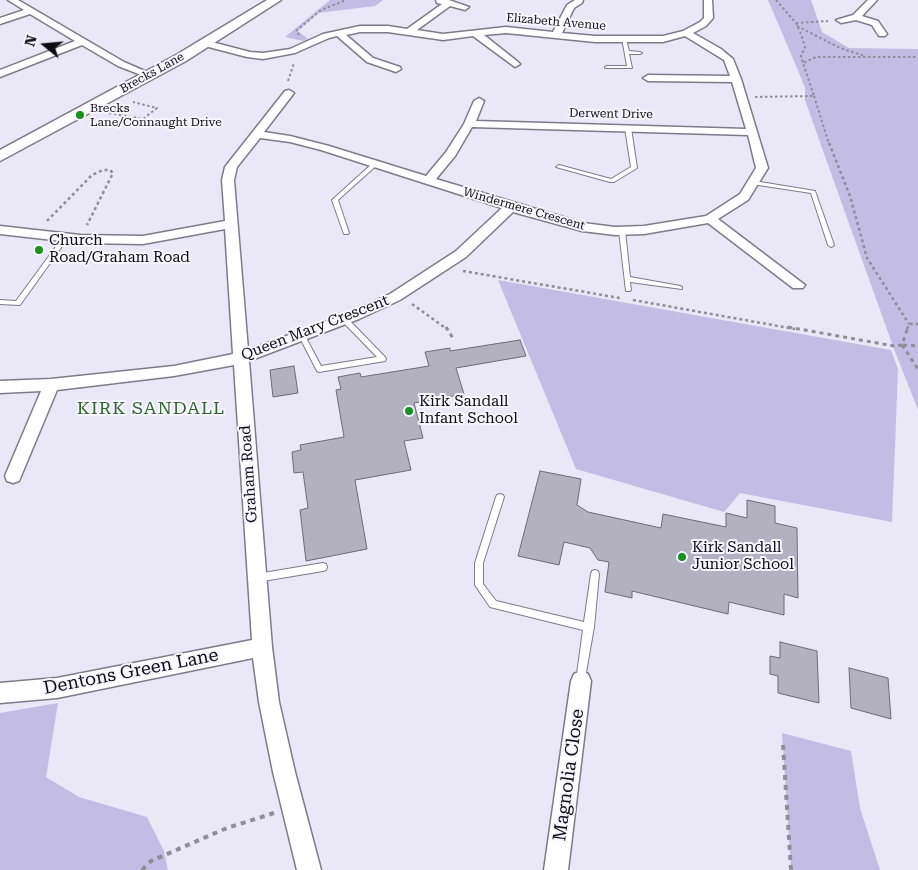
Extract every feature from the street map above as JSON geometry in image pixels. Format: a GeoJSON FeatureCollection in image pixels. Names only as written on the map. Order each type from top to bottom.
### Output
{"type":"FeatureCollection","features":[{"type":"Feature","properties":{"kind":"street","name":"Brecks Lane"},"geometry":{"type":"LineString","coordinates":[[0,156],[149,75],[275,0]]}},
{"type":"Feature","properties":{"kind":"street"},"geometry":{"type":"LineString","coordinates":[[556,35],[570,7],[579,0]]}},
{"type":"Feature","properties":{"kind":"street","name":"Elizabeth Avenue"},"geometry":{"type":"LineString","coordinates":[[204,43],[250,55],[275,55],[299,49],[339,33],[373,29],[443,37],[506,30],[595,39],[663,39],[696,30],[708,18],[708,0]]}},
{"type":"Feature","properties":{"kind":"street"},"geometry":{"type":"LineString","coordinates":[[856,17],[873,0]]}},
{"type":"Feature","properties":{"kind":"street"},"geometry":{"type":"LineString","coordinates":[[440,1],[465,7]]}},
{"type":"Feature","properties":{"kind":"street"},"geometry":{"type":"LineString","coordinates":[[0,12],[17,2],[121,64],[149,75]]}},
{"type":"Feature","properties":{"kind":"street"},"geometry":{"type":"LineString","coordinates":[[407,33],[450,3]]}},
{"type":"Feature","properties":{"kind":"street"},"geometry":{"type":"LineString","coordinates":[[0,21],[31,11]]}},
{"type":"Feature","properties":{"kind":"street"},"geometry":{"type":"LineString","coordinates":[[841,20],[856,17],[875,23],[882,34]]}},
{"type":"Feature","properties":{"kind":"street"},"geometry":{"type":"LineString","coordinates":[[339,33],[370,60],[396,69]]}},
{"type":"Feature","properties":{"kind":"street","name":"Windermere Crescent"},"geometry":{"type":"LineString","coordinates":[[257,134],[290,139],[325,148],[511,207],[582,227],[622,231],[644,230],[710,219],[744,197],[762,168],[742,97],[728,58],[686,33]]}},
{"type":"Feature","properties":{"kind":"street"},"geometry":{"type":"LineString","coordinates":[[476,34],[515,64]]}},
{"type":"Feature","properties":{"kind":"street"},"geometry":{"type":"LineString","coordinates":[[0,74],[83,41]]}},
{"type":"Feature","properties":{"kind":"street"},"geometry":{"type":"LineString","coordinates":[[648,78],[736,79]]}},
{"type":"Feature","properties":{"kind":"street","name":"Graham Road"},"geometry":{"type":"LineString","coordinates":[[289,93],[231,167],[228,180],[262,647],[269,702],[309,870]]}},
{"type":"Feature","properties":{"kind":"street"},"geometry":{"type":"LineString","coordinates":[[428,181],[451,154],[469,124],[479,101]]}},
{"type":"Feature","properties":{"kind":"street","name":"Derwent Drive"},"geometry":{"type":"LineString","coordinates":[[469,124],[752,132]]}},
{"type":"Feature","properties":{"kind":"street","name":"Queen Mary Crescent"},"geometry":{"type":"LineString","coordinates":[[0,386],[52,385],[174,371],[240,358],[302,336],[395,297],[461,254],[511,207]]}},
{"type":"Feature","properties":{"kind":"street"},"geometry":{"type":"LineString","coordinates":[[710,219],[798,285]]}},
{"type":"Feature","properties":{"kind":"street"},"geometry":{"type":"LineString","coordinates":[[0,230],[65,238],[143,240],[232,224]]}},
{"type":"Feature","properties":{"kind":"street"},"geometry":{"type":"LineString","coordinates":[[13,476],[52,385]]}},
{"type":"Feature","properties":{"kind":"street","name":"Dentons Green Lane"},"geometry":{"type":"LineString","coordinates":[[0,693],[57,688],[262,647]]}},
{"type":"Feature","properties":{"kind":"street","name":"Magnolia Close"},"geometry":{"type":"LineString","coordinates":[[556,870],[581,681]]}},
{"type":"Feature","properties":{"kind":"lane"},"geometry":{"type":"LineString","coordinates":[[607,67],[630,67],[624,40]]}},
{"type":"Feature","properties":{"kind":"lane"},"geometry":{"type":"LineString","coordinates":[[627,52],[640,53]]}},
{"type":"Feature","properties":{"kind":"lane"},"geometry":{"type":"LineString","coordinates":[[559,167],[612,180],[634,168],[628,128]]}},
{"type":"Feature","properties":{"kind":"lane"},"geometry":{"type":"LineString","coordinates":[[346,233],[335,200],[375,164]]}},
{"type":"Feature","properties":{"kind":"lane"},"geometry":{"type":"LineString","coordinates":[[754,183],[813,192],[831,244]]}},
{"type":"Feature","properties":{"kind":"lane"},"geometry":{"type":"LineString","coordinates":[[622,231],[628,290]]}},
{"type":"Feature","properties":{"kind":"lane"},"geometry":{"type":"LineString","coordinates":[[0,302],[18,303],[65,238]]}},
{"type":"Feature","properties":{"kind":"lane"},"geometry":{"type":"LineString","coordinates":[[627,279],[680,288]]}},
{"type":"Feature","properties":{"kind":"lane"},"geometry":{"type":"LineString","coordinates":[[302,336],[319,369],[383,359],[344,319]]}},
{"type":"Feature","properties":{"kind":"lane"},"geometry":{"type":"LineString","coordinates":[[500,497],[479,563],[479,585],[493,604],[588,627]]}},
{"type":"Feature","properties":{"kind":"lane"},"geometry":{"type":"LineString","coordinates":[[257,578],[322,567]]}},
{"type":"Feature","properties":{"kind":"lane"},"geometry":{"type":"LineString","coordinates":[[581,681],[595,574]]}},
{"type":"Feature","properties":{"kind":"path"},"geometry":{"type":"LineString","coordinates":[[289,93],[286,88],[303,39],[296,31],[321,10],[346,0]]}},
{"type":"Feature","properties":{"kind":"path"},"geometry":{"type":"LineString","coordinates":[[776,0],[796,24],[805,46],[801,56],[803,63],[823,129],[850,196],[867,258],[909,324]]}},
{"type":"Feature","properties":{"kind":"path"},"geometry":{"type":"LineString","coordinates":[[796,24],[841,20]]}},
{"type":"Feature","properties":{"kind":"path"},"geometry":{"type":"LineString","coordinates":[[796,24],[840,48],[868,57]]}},
{"type":"Feature","properties":{"kind":"path"},"geometry":{"type":"LineString","coordinates":[[803,63],[816,57],[918,57]]}},
{"type":"Feature","properties":{"kind":"path"},"geometry":{"type":"LineString","coordinates":[[86,109],[143,119],[157,108],[111,96]]}},
{"type":"Feature","properties":{"kind":"path"},"geometry":{"type":"LineString","coordinates":[[742,97],[814,96]]}},
{"type":"Feature","properties":{"kind":"path"},"geometry":{"type":"LineString","coordinates":[[34,235],[96,171],[110,170],[113,173],[80,239]]}},
{"type":"Feature","properties":{"kind":"path"},"geometry":{"type":"LineString","coordinates":[[443,267],[894,346],[918,346]]}},
{"type":"Feature","properties":{"kind":"path"},"geometry":{"type":"LineString","coordinates":[[395,297],[434,317],[445,326],[454,340]]}},
{"type":"Feature","properties":{"kind":"path"},"geometry":{"type":"LineString","coordinates":[[909,324],[918,324]]}},
{"type":"Feature","properties":{"kind":"path"},"geometry":{"type":"LineString","coordinates":[[902,345],[909,324]]}},
{"type":"Feature","properties":{"kind":"path"},"geometry":{"type":"LineString","coordinates":[[902,345],[918,369]]}},
{"type":"Feature","properties":{"kind":"path"},"geometry":{"type":"LineString","coordinates":[[783,745],[791,870]]}},
{"type":"Feature","properties":{"kind":"path"},"geometry":{"type":"LineString","coordinates":[[142,870],[151,861],[227,828],[263,818],[293,805]]}},
{"type":"Feature","properties":{"kind":"shaded area"},"geometry":{"type":"Polygon","coordinates":[[[330,0],[383,0],[375,6],[318,13],[298,31],[308,39],[303,41],[285,37],[330,0]]]}},
{"type":"Feature","properties":{"kind":"shaded area"},"geometry":{"type":"Polygon","coordinates":[[[768,0],[811,0],[822,32],[849,48],[918,49],[918,410],[894,349],[805,100],[805,88],[768,0]]]}},
{"type":"Feature","properties":{"kind":"shaded area"},"geometry":{"type":"Polygon","coordinates":[[[498,280],[891,350],[898,369],[892,522],[740,493],[724,512],[576,469],[498,280]]]}},
{"type":"Feature","properties":{"kind":"shaded area"},"geometry":{"type":"Polygon","coordinates":[[[58,703],[46,777],[79,797],[147,817],[164,851],[168,870],[0,870],[0,713],[58,703]]]}},
{"type":"Feature","properties":{"kind":"shaded area"},"geometry":{"type":"Polygon","coordinates":[[[782,733],[851,751],[860,808],[880,870],[791,870],[782,733]]]}},
{"type":"Feature","properties":{"kind":"building"},"geometry":{"type":"Polygon","coordinates":[[[520,340],[526,356],[456,368],[464,394],[414,403],[423,438],[404,441],[411,470],[355,480],[367,549],[306,561],[300,510],[308,508],[303,472],[294,473],[292,452],[301,450],[300,445],[344,437],[336,390],[341,389],[338,377],[360,373],[361,377],[429,366],[425,352],[450,348],[450,351],[520,340]]]}},
{"type":"Feature","properties":{"kind":"building"},"geometry":{"type":"Polygon","coordinates":[[[294,366],[298,393],[273,397],[270,370],[294,366]]]}},
{"type":"Feature","properties":{"kind":"building"},"geometry":{"type":"Polygon","coordinates":[[[540,471],[581,479],[577,505],[588,512],[661,528],[663,514],[726,527],[726,513],[747,518],[747,500],[775,506],[775,523],[797,528],[798,598],[784,594],[784,615],[729,602],[728,614],[632,591],[632,598],[605,592],[609,562],[598,560],[590,548],[564,542],[559,565],[518,556],[540,471]]]}},
{"type":"Feature","properties":{"kind":"building"},"geometry":{"type":"Polygon","coordinates":[[[780,642],[817,651],[819,703],[778,693],[778,676],[770,674],[770,656],[780,658],[780,642]]]}},
{"type":"Feature","properties":{"kind":"building"},"geometry":{"type":"Polygon","coordinates":[[[849,668],[888,678],[891,719],[851,708],[849,668]]]}},
{"type":"Feature","properties":{"kind":"place","name":"Brecks Lane/Connaught Drive"},"geometry":{"type":"Point","coordinates":[80,115]}},
{"type":"Feature","properties":{"kind":"place","name":"Church Road/Graham Road"},"geometry":{"type":"Point","coordinates":[39,250]}},
{"type":"Feature","properties":{"kind":"place","name":"Kirk Sandall Infant School"},"geometry":{"type":"Point","coordinates":[409,411]}},
{"type":"Feature","properties":{"kind":"place","name":"Kirk Sandall Junior School"},"geometry":{"type":"Point","coordinates":[682,557]}},
{"type":"Feature","properties":{"kind":"district","name":"KIRK SANDALL"},"geometry":{"type":"Point","coordinates":[151,409]}}]}
